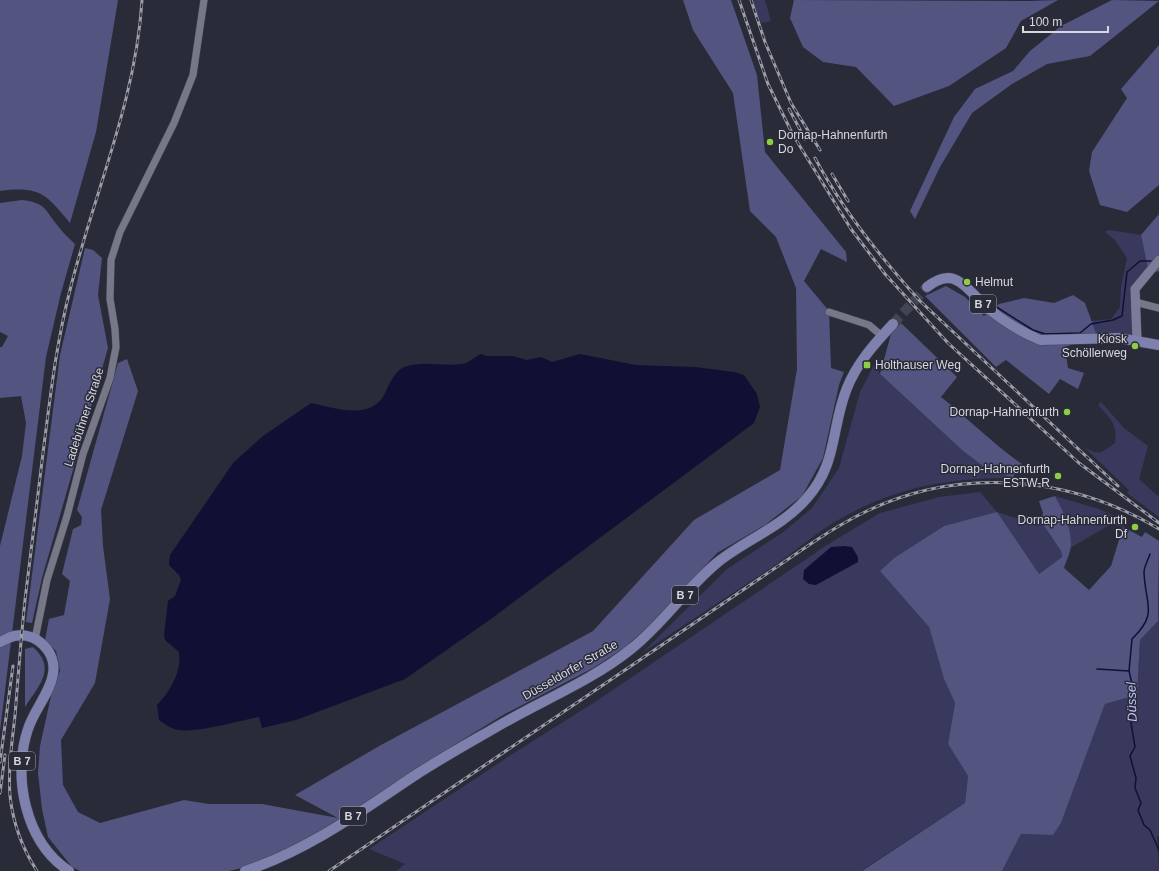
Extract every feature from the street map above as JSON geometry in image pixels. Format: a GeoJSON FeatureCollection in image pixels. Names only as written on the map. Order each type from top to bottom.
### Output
{"type":"FeatureCollection","features":[{"type":"Feature","properties":{"kind":"main road","name":"B 7"},"geometry":{"type":"LineString","coordinates":[[927,286],[936,280],[948,278],[958,280],[999,317],[1040,340],[1056,341],[1103,338],[1137,340]]}},
{"type":"Feature","properties":{"kind":"main road","name":"Düsseldorfer Straße"},"geometry":{"type":"LineString","coordinates":[[246,871],[281,857],[320,838],[419,773],[509,719],[599,671],[635,646],[657,626],[710,568],[740,547],[782,522],[808,498],[821,478],[830,460],[843,401],[850,381],[857,367],[893,324]]}},
{"type":"Feature","properties":{"kind":"main road"},"geometry":{"type":"LineString","coordinates":[[1137,340],[1159,345]]}},
{"type":"Feature","properties":{"kind":"main road"},"geometry":{"type":"LineString","coordinates":[[0,642],[15,636],[36,639]]}},
{"type":"Feature","properties":{"kind":"main road","name":"B 7"},"geometry":{"type":"LineString","coordinates":[[36,639],[50,653],[53,663],[53,673],[28,730],[23,748],[21,773],[31,822],[48,850],[69,871]]}},
{"type":"Feature","properties":{"kind":"street","name":"Ladebühner Straße"},"geometry":{"type":"LineString","coordinates":[[36,639],[47,580],[67,516],[83,454],[110,378],[116,346],[110,299],[111,260],[120,232],[174,123],[194,75],[204,0]]}},
{"type":"Feature","properties":{"kind":"street"},"geometry":{"type":"LineString","coordinates":[[1137,340],[1135,289],[1159,260]]}},
{"type":"Feature","properties":{"kind":"street"},"geometry":{"type":"LineString","coordinates":[[1135,302],[1159,308]]}},
{"type":"Feature","properties":{"kind":"street"},"geometry":{"type":"LineString","coordinates":[[829,312],[869,325],[882,336]]}},
{"type":"Feature","properties":{"kind":"shaded area"},"geometry":{"type":"Polygon","coordinates":[[[0,0],[118,0],[96,132],[70,223],[55,205],[41,194],[24,190],[0,191],[0,0]]]}},
{"type":"Feature","properties":{"kind":"shaded area"},"geometry":{"type":"Polygon","coordinates":[[[683,0],[731,0],[757,75],[765,152],[846,252],[847,262],[821,249],[804,281],[829,311],[831,368],[844,372],[839,385],[823,458],[802,496],[765,525],[717,553],[648,627],[624,648],[593,668],[503,715],[420,766],[318,834],[250,866],[229,871],[80,871],[72,867],[48,837],[42,809],[38,773],[40,746],[51,696],[60,671],[56,651],[45,640],[49,619],[64,615],[70,581],[62,574],[73,529],[81,525],[82,517],[77,510],[118,363],[127,359],[138,391],[101,510],[103,546],[110,599],[95,683],[61,740],[63,785],[78,812],[100,823],[184,800],[209,804],[262,804],[338,818],[295,795],[381,745],[593,631],[694,520],[780,470],[797,369],[796,288],[776,237],[750,211],[733,93],[693,30],[683,0]]]}},
{"type":"Feature","properties":{"kind":"shaded area"},"geometry":{"type":"Polygon","coordinates":[[[752,0],[765,0],[771,21],[761,23],[752,0]]]}},
{"type":"Feature","properties":{"kind":"shaded area"},"geometry":{"type":"Polygon","coordinates":[[[794,0],[1058,0],[1021,21],[1006,48],[949,86],[894,106],[856,67],[823,62],[803,47],[790,18],[794,0]]]}},
{"type":"Feature","properties":{"kind":"shaded area"},"geometry":{"type":"Polygon","coordinates":[[[1112,0],[1159,1],[1090,56],[1047,64],[1012,84],[972,113],[940,167],[915,219],[910,211],[954,117],[975,89],[1013,71],[1030,51],[1061,26],[1112,0]]]}},
{"type":"Feature","properties":{"kind":"shaded area"},"geometry":{"type":"Polygon","coordinates":[[[1159,45],[1159,185],[1127,212],[1100,205],[1089,171],[1092,152],[1127,98],[1121,89],[1159,45]]]}},
{"type":"Feature","properties":{"kind":"shaded area"},"geometry":{"type":"Polygon","coordinates":[[[22,200],[36,203],[44,208],[62,231],[75,244],[61,293],[46,357],[0,731],[0,546],[22,456],[26,423],[21,396],[0,398],[0,347],[2,347],[8,336],[0,332],[0,203],[22,200]]]}},
{"type":"Feature","properties":{"kind":"shaded area"},"geometry":{"type":"Polygon","coordinates":[[[1159,214],[1159,271],[1149,274],[1141,235],[1159,214]]]}},
{"type":"Feature","properties":{"kind":"shaded area"},"geometry":{"type":"Polygon","coordinates":[[[1109,230],[1141,235],[1149,274],[1134,294],[1135,337],[1097,336],[1091,321],[1111,319],[1120,307],[1121,287],[1127,258],[1115,240],[1105,232],[1109,230]]]}},
{"type":"Feature","properties":{"kind":"shaded area"},"geometry":{"type":"Polygon","coordinates":[[[85,248],[93,250],[102,258],[98,295],[108,348],[42,578],[32,623],[26,622],[60,355],[85,248]]]}},
{"type":"Feature","properties":{"kind":"shaded area"},"geometry":{"type":"Polygon","coordinates":[[[946,286],[965,297],[984,316],[999,304],[1024,298],[1054,303],[1073,295],[1085,303],[1097,336],[1065,347],[1068,368],[1084,373],[1078,389],[1060,379],[1049,394],[1006,360],[996,367],[925,296],[946,286]]]}},
{"type":"Feature","properties":{"kind":"shaded area"},"geometry":{"type":"Polygon","coordinates":[[[901,323],[957,377],[941,397],[1022,464],[1012,478],[983,466],[963,451],[880,374],[891,334],[901,323]]]}},
{"type":"Feature","properties":{"kind":"shaded area"},"geometry":{"type":"Polygon","coordinates":[[[481,354],[486,356],[513,356],[527,360],[541,357],[552,362],[580,354],[636,365],[695,367],[734,372],[744,375],[757,394],[760,407],[754,423],[491,619],[405,679],[296,720],[262,728],[259,717],[196,730],[173,729],[159,720],[157,705],[174,681],[179,666],[179,652],[165,640],[164,635],[168,601],[175,596],[181,580],[179,575],[169,565],[170,555],[233,463],[263,436],[311,403],[342,410],[363,410],[372,407],[380,401],[393,378],[404,367],[418,364],[462,364],[481,354]]]}},
{"type":"Feature","properties":{"kind":"shaded area"},"geometry":{"type":"Polygon","coordinates":[[[874,365],[880,374],[963,451],[983,466],[1012,478],[987,478],[941,483],[919,487],[876,501],[825,528],[774,566],[642,653],[727,569],[782,533],[812,508],[839,468],[860,392],[874,365]]]}},
{"type":"Feature","properties":{"kind":"shaded area"},"geometry":{"type":"Polygon","coordinates":[[[1101,402],[1124,428],[1148,446],[1139,479],[1159,497],[1159,517],[1127,493],[1129,490],[1083,446],[1096,453],[1103,451],[1115,443],[1116,436],[1114,426],[1098,405],[1101,402]]]}},
{"type":"Feature","properties":{"kind":"shaded area"},"geometry":{"type":"Polygon","coordinates":[[[980,492],[997,512],[1015,518],[1036,517],[1041,521],[1061,551],[1062,557],[1039,574],[944,526],[894,558],[880,571],[929,627],[944,679],[955,703],[948,744],[968,776],[965,803],[861,871],[396,871],[405,864],[369,849],[514,753],[598,700],[827,545],[880,513],[939,497],[980,492]]]}},
{"type":"Feature","properties":{"kind":"shaded area"},"geometry":{"type":"Polygon","coordinates":[[[1055,496],[1099,509],[1125,521],[1123,527],[1111,524],[1070,548],[1067,523],[1055,496]]]}},
{"type":"Feature","properties":{"kind":"shaded area"},"geometry":{"type":"Polygon","coordinates":[[[1055,496],[1066,519],[1071,538],[1070,550],[1064,568],[1089,590],[1111,566],[1123,527],[1142,537],[1145,532],[1159,541],[1158,621],[1140,640],[1137,695],[1105,704],[1061,823],[1053,835],[1021,834],[1002,871],[862,871],[965,803],[968,776],[948,744],[955,703],[944,679],[929,627],[880,571],[894,558],[944,526],[997,512],[1039,574],[1062,557],[1061,551],[1041,521],[1043,513],[1039,501],[1055,496]]]}},
{"type":"Feature","properties":{"kind":"shaded area"},"geometry":{"type":"Polygon","coordinates":[[[831,547],[852,547],[858,557],[858,562],[816,585],[809,584],[803,579],[804,570],[831,547]]]}},
{"type":"Feature","properties":{"kind":"shaded area"},"geometry":{"type":"Polygon","coordinates":[[[1159,600],[1159,836],[1157,836],[1159,871],[1002,871],[1021,834],[1053,835],[1061,823],[1105,704],[1137,695],[1140,640],[1158,621],[1159,600]]]}},
{"type":"Feature","properties":{"kind":"shaded area"},"geometry":{"type":"Polygon","coordinates":[[[33,647],[40,655],[44,663],[45,670],[40,684],[25,707],[25,649],[33,647]]]}},
{"type":"Feature","properties":{"kind":"waterway"},"geometry":{"type":"LineString","coordinates":[[995,306],[1033,330],[1045,334],[1080,333],[1091,324],[1113,320],[1122,316],[1127,272],[1140,261],[1151,261]]}},
{"type":"Feature","properties":{"kind":"waterway","name":"Düssel"},"geometry":{"type":"LineString","coordinates":[[1150,554],[1144,572],[1148,601],[1148,615],[1140,630],[1132,639],[1129,671],[1133,688],[1131,699],[1131,723],[1135,747],[1130,756],[1136,778],[1135,788],[1141,803],[1138,810],[1144,825],[1150,830],[1159,850]]}},
{"type":"Feature","properties":{"kind":"waterway"},"geometry":{"type":"LineString","coordinates":[[1097,669],[1129,671]]}},
{"type":"Feature","properties":{"kind":"tunnel"},"geometry":{"type":"LineString","coordinates":[[893,324],[927,287]]}},
{"type":"Feature","properties":{"kind":"railway"},"geometry":{"type":"LineString","coordinates":[[37,871],[27,853],[16,826],[10,796],[11,756],[25,600],[48,412],[65,310],[80,254],[123,111],[132,74],[142,0]]}},
{"type":"Feature","properties":{"kind":"railway"},"geometry":{"type":"LineString","coordinates":[[739,0],[768,84],[793,135],[851,229],[885,274],[948,343],[1079,463],[1159,523]]}},
{"type":"Feature","properties":{"kind":"railway"},"geometry":{"type":"LineString","coordinates":[[751,0],[765,42],[791,103],[820,150]]}},
{"type":"Feature","properties":{"kind":"railway"},"geometry":{"type":"LineString","coordinates":[[789,109],[805,139]]}},
{"type":"Feature","properties":{"kind":"railway"},"geometry":{"type":"LineString","coordinates":[[815,158],[837,196],[863,232],[891,268],[920,301],[1118,486]]}},
{"type":"Feature","properties":{"kind":"railway"},"geometry":{"type":"LineString","coordinates":[[832,174],[848,201]]}},
{"type":"Feature","properties":{"kind":"railway"},"geometry":{"type":"LineString","coordinates":[[329,871],[812,543],[867,511],[903,497],[940,487],[977,483],[1015,483],[1053,488],[1089,498],[1125,511],[1159,529]]}},
{"type":"Feature","properties":{"kind":"railway"},"geometry":{"type":"LineString","coordinates":[[0,762],[13,666]]}},
{"type":"Feature","properties":{"kind":"railway"},"geometry":{"type":"LineString","coordinates":[[0,793],[5,755]]}},
{"type":"Feature","properties":{"kind":"place","name":"Dornap-Hahnenfurth Do"},"geometry":{"type":"Point","coordinates":[770,142]}},
{"type":"Feature","properties":{"kind":"place","name":"Helmut"},"geometry":{"type":"Point","coordinates":[967,282]}},
{"type":"Feature","properties":{"kind":"place","name":"Kiosk Schöllerweg"},"geometry":{"type":"Point","coordinates":[1135,346]}},
{"type":"Feature","properties":{"kind":"place","name":"Holthauser Weg"},"geometry":{"type":"Point","coordinates":[867,365]}},
{"type":"Feature","properties":{"kind":"place","name":"Dornap-Hahnenfurth"},"geometry":{"type":"Point","coordinates":[1067,412]}},
{"type":"Feature","properties":{"kind":"place","name":"Dornap-Hahnenfurth ESTW-R"},"geometry":{"type":"Point","coordinates":[1058,476]}},
{"type":"Feature","properties":{"kind":"place","name":"Dornap-Hahnenfurth Df"},"geometry":{"type":"Point","coordinates":[1135,527]}}]}
